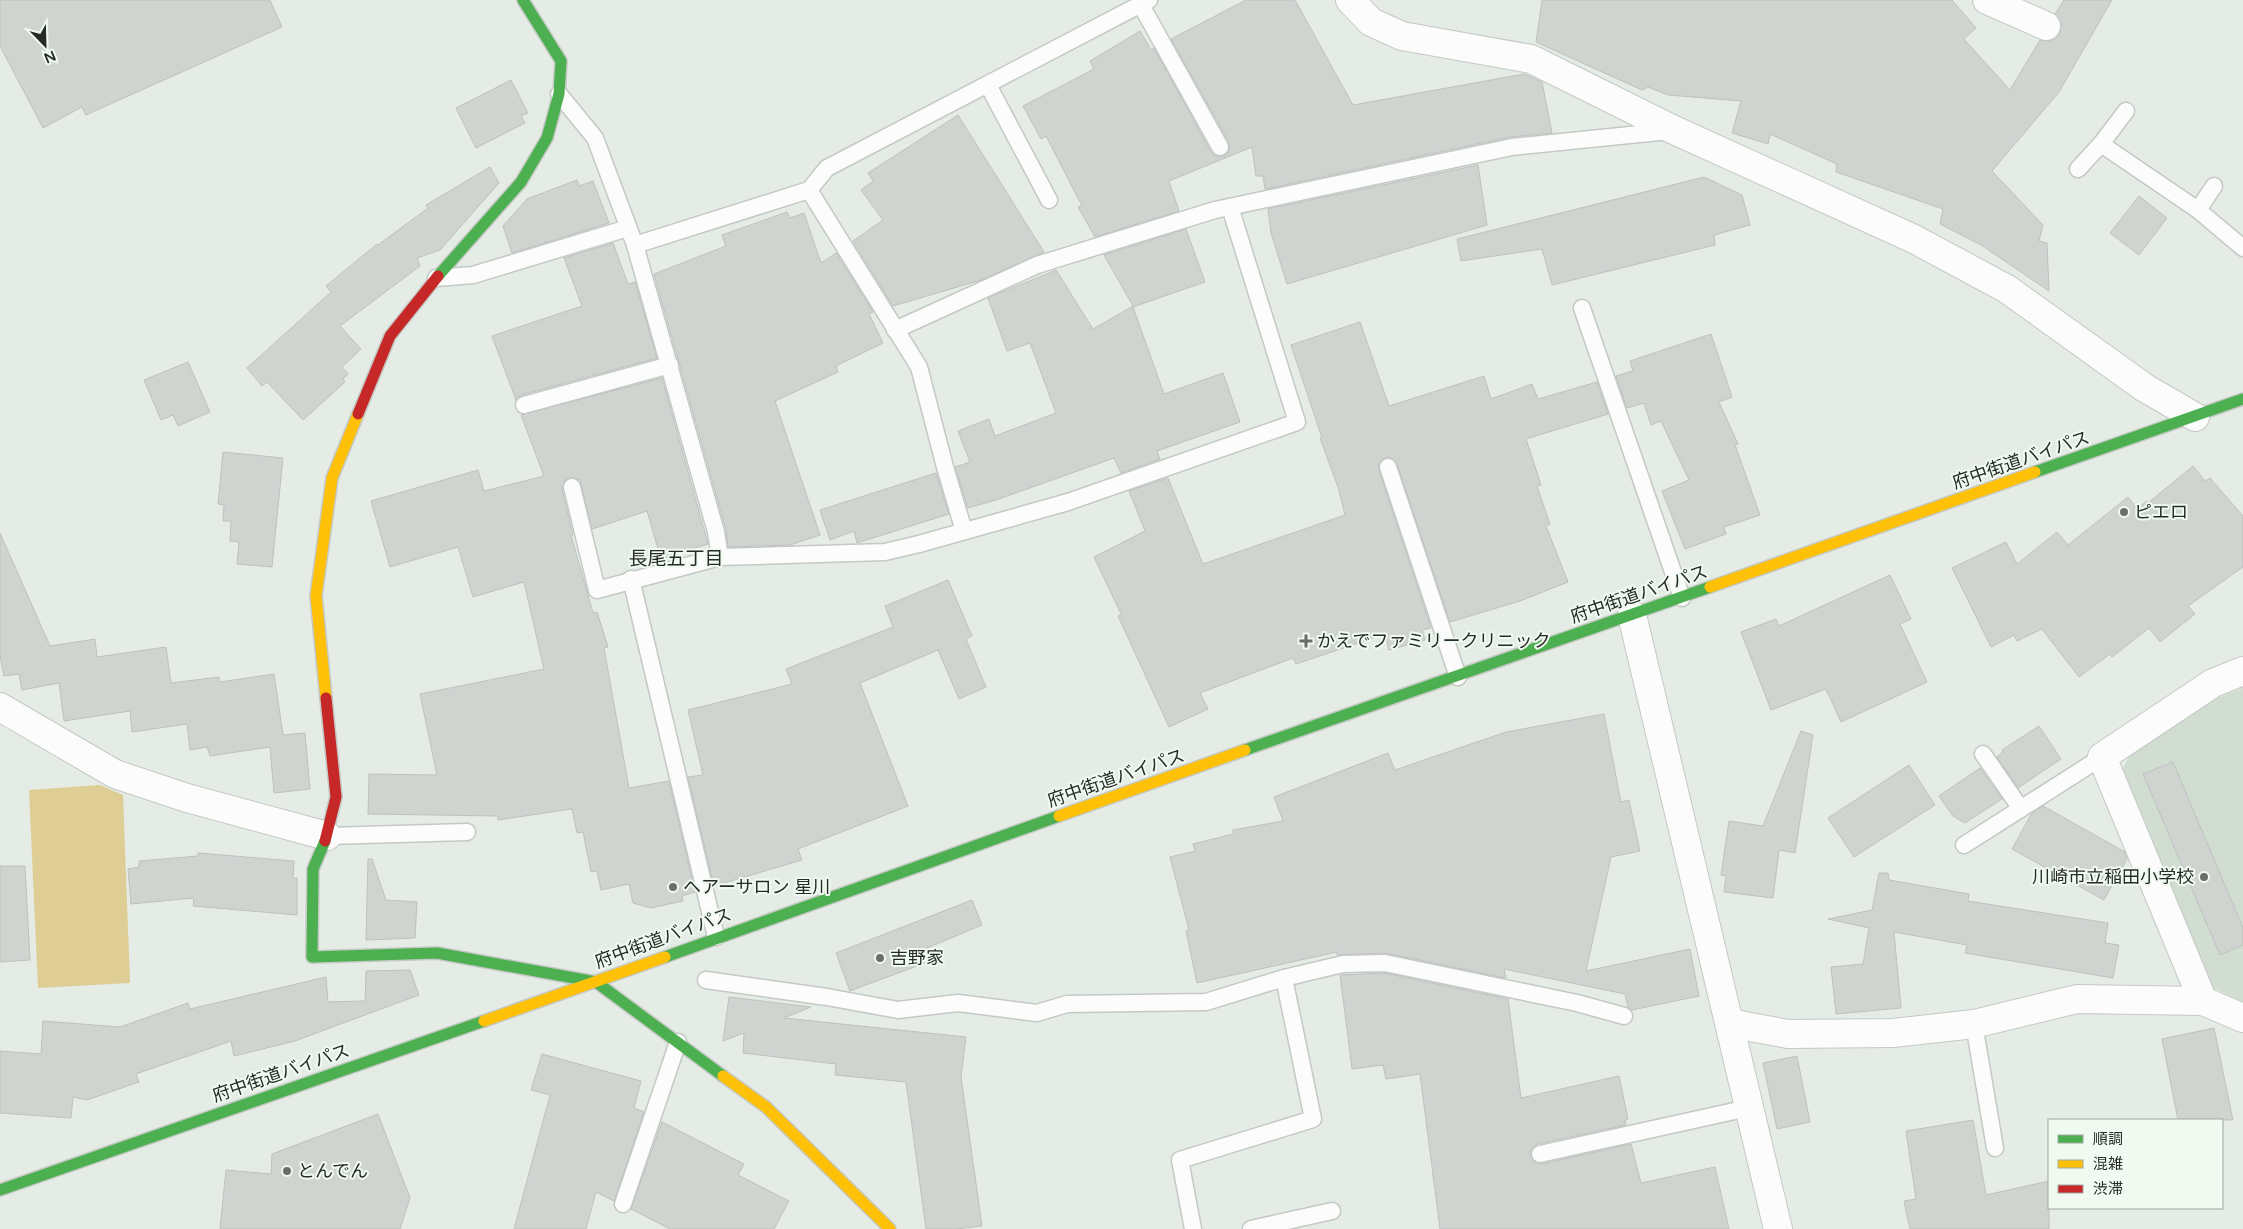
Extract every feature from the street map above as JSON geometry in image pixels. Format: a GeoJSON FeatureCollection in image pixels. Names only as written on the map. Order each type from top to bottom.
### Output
{"type":"FeatureCollection","features":[{"type":"Feature","properties":{"kind":"street"},"geometry":{"type":"LineString","coordinates":[[523,0],[561,61],[559,94],[547,138],[521,182],[436,278],[390,336],[332,478],[316,596],[336,797],[327,836],[313,869],[312,957],[438,953],[596,982],[766,1107],[890,1229]]}},
{"type":"Feature","properties":{"kind":"street"},"geometry":{"type":"LineString","coordinates":[[1350,0],[1371,22],[1402,36],[1530,59],[1674,130],[1914,239],[2007,289],[2145,388],[2195,417]]}},
{"type":"Feature","properties":{"kind":"street"},"geometry":{"type":"LineString","coordinates":[[1988,0],[2046,26]]}},
{"type":"Feature","properties":{"kind":"street","name":"府中街道バイパス"},"geometry":{"type":"LineString","coordinates":[[0,1190],[596,982],[716,937],[2243,399]]}},
{"type":"Feature","properties":{"kind":"street"},"geometry":{"type":"LineString","coordinates":[[1632,615],[1778,1229]]}},
{"type":"Feature","properties":{"kind":"street"},"geometry":{"type":"LineString","coordinates":[[2203,1000],[2102,757],[2213,683],[2243,671]]}},
{"type":"Feature","properties":{"kind":"street"},"geometry":{"type":"LineString","coordinates":[[0,707],[115,774],[188,798],[327,836]]}},
{"type":"Feature","properties":{"kind":"street"},"geometry":{"type":"LineString","coordinates":[[1728,1023],[1788,1034],[1892,1033],[1974,1024],[2077,999],[2203,1000],[2243,1018]]}},
{"type":"Feature","properties":{"kind":"lane"},"geometry":{"type":"LineString","coordinates":[[635,245],[809,190],[827,168],[1145,2],[1220,147]]}},
{"type":"Feature","properties":{"kind":"lane"},"geometry":{"type":"LineString","coordinates":[[988,85],[1049,200]]}},
{"type":"Feature","properties":{"kind":"lane"},"geometry":{"type":"LineString","coordinates":[[559,94],[595,138],[635,245],[716,532],[720,557]]}},
{"type":"Feature","properties":{"kind":"lane"},"geometry":{"type":"LineString","coordinates":[[2078,169],[2101,144],[2126,111]]}},
{"type":"Feature","properties":{"kind":"lane"},"geometry":{"type":"LineString","coordinates":[[895,330],[1037,266],[1230,207],[1512,147],[1674,130]]}},
{"type":"Feature","properties":{"kind":"lane"},"geometry":{"type":"LineString","coordinates":[[2101,144],[2198,210],[2243,248]]}},
{"type":"Feature","properties":{"kind":"lane"},"geometry":{"type":"LineString","coordinates":[[2198,210],[2214,186]]}},
{"type":"Feature","properties":{"kind":"lane"},"geometry":{"type":"LineString","coordinates":[[809,190],[919,367],[964,531]]}},
{"type":"Feature","properties":{"kind":"lane"},"geometry":{"type":"LineString","coordinates":[[572,487],[597,590],[631,579],[720,557],[885,552],[1068,502],[1297,422],[1230,207]]}},
{"type":"Feature","properties":{"kind":"lane"},"geometry":{"type":"LineString","coordinates":[[436,278],[474,275],[628,228]]}},
{"type":"Feature","properties":{"kind":"lane"},"geometry":{"type":"LineString","coordinates":[[1582,308],[1682,598]]}},
{"type":"Feature","properties":{"kind":"lane"},"geometry":{"type":"LineString","coordinates":[[524,405],[670,365]]}},
{"type":"Feature","properties":{"kind":"lane"},"geometry":{"type":"LineString","coordinates":[[1388,467],[1458,677]]}},
{"type":"Feature","properties":{"kind":"lane"},"geometry":{"type":"LineString","coordinates":[[631,579],[716,937]]}},
{"type":"Feature","properties":{"kind":"lane"},"geometry":{"type":"LineString","coordinates":[[1983,754],[2021,809]]}},
{"type":"Feature","properties":{"kind":"lane"},"geometry":{"type":"LineString","coordinates":[[1964,845],[2102,757]]}},
{"type":"Feature","properties":{"kind":"lane"},"geometry":{"type":"LineString","coordinates":[[327,836],[467,832]]}},
{"type":"Feature","properties":{"kind":"lane"},"geometry":{"type":"LineString","coordinates":[[706,980],[827,997],[898,1010],[958,1003],[1037,1013],[1067,1004],[1206,1002],[1284,978],[1343,964],[1385,964],[1577,1003],[1624,1016]]}},
{"type":"Feature","properties":{"kind":"lane"},"geometry":{"type":"LineString","coordinates":[[1193,1229],[1180,1160],[1313,1119],[1284,978]]}},
{"type":"Feature","properties":{"kind":"lane"},"geometry":{"type":"LineString","coordinates":[[1974,1024],[1995,1148]]}},
{"type":"Feature","properties":{"kind":"lane"},"geometry":{"type":"LineString","coordinates":[[623,1204],[678,1042]]}},
{"type":"Feature","properties":{"kind":"lane"},"geometry":{"type":"LineString","coordinates":[[1540,1154],[1748,1108]]}},
{"type":"Feature","properties":{"kind":"lane"},"geometry":{"type":"LineString","coordinates":[[1251,1229],[1332,1211]]}},
{"type":"Feature","properties":{"kind":"shaded area","name":"川崎市立稲田小学校"},"geometry":{"type":"Polygon","coordinates":[[[2243,688],[2243,1002],[2208,985],[2122,770],[2131,753],[2210,701],[2243,688]]]}},
{"type":"Feature","properties":{"kind":"shaded area"},"geometry":{"type":"Polygon","coordinates":[[[100,785],[123,795],[130,983],[38,988],[29,790],[100,785]]]}},
{"type":"Feature","properties":{"kind":"building"},"geometry":{"type":"Polygon","coordinates":[[[0,0],[270,0],[282,27],[86,115],[82,107],[43,128],[0,46],[0,0]]]}},
{"type":"Feature","properties":{"kind":"building"},"geometry":{"type":"Polygon","coordinates":[[[1246,0],[1295,0],[1353,105],[1524,74],[1542,82],[1552,133],[1510,137],[1265,189],[1263,176],[1256,176],[1252,147],[1169,181],[1179,211],[1095,237],[1078,207],[1082,206],[1046,136],[1041,139],[1023,106],[1094,69],[1090,61],[1140,31],[1151,50],[1154,48],[1211,152],[1215,156],[1224,156],[1229,152],[1229,142],[1171,39],[1246,0]]]}},
{"type":"Feature","properties":{"kind":"building"},"geometry":{"type":"Polygon","coordinates":[[[1542,0],[1952,0],[1976,28],[1964,39],[2010,90],[2040,40],[2048,41],[2056,38],[2060,33],[2061,24],[2055,14],[2064,0],[2112,0],[2059,92],[1992,171],[2043,225],[2039,241],[2047,243],[2049,291],[1981,245],[1940,224],[1943,209],[1836,172],[1837,164],[1770,134],[1768,144],[1732,133],[1741,101],[1668,95],[1648,87],[1642,90],[1536,42],[1542,0]]]}},
{"type":"Feature","properties":{"kind":"building"},"geometry":{"type":"Polygon","coordinates":[[[511,80],[528,113],[521,116],[525,123],[476,148],[456,108],[511,80]]]}},
{"type":"Feature","properties":{"kind":"building"},"geometry":{"type":"Polygon","coordinates":[[[958,115],[1044,252],[981,280],[893,306],[853,241],[883,220],[861,190],[873,181],[868,173],[958,115]]]}},
{"type":"Feature","properties":{"kind":"building"},"geometry":{"type":"Polygon","coordinates":[[[1478,165],[1487,225],[1287,284],[1271,233],[1268,209],[1478,165]]]}},
{"type":"Feature","properties":{"kind":"building"},"geometry":{"type":"Polygon","coordinates":[[[490,167],[499,183],[440,250],[417,258],[420,266],[340,326],[361,349],[342,367],[348,374],[343,379],[345,382],[303,420],[267,382],[262,386],[247,368],[331,292],[326,286],[377,244],[428,208],[426,205],[490,167]]]}},
{"type":"Feature","properties":{"kind":"building"},"geometry":{"type":"Polygon","coordinates":[[[1704,177],[1742,195],[1750,225],[1714,235],[1715,245],[1552,285],[1542,249],[1461,261],[1457,239],[1704,177]]]}},
{"type":"Feature","properties":{"kind":"building"},"geometry":{"type":"Polygon","coordinates":[[[577,180],[579,186],[593,181],[609,223],[512,253],[503,226],[527,199],[577,180]]]}},
{"type":"Feature","properties":{"kind":"building"},"geometry":{"type":"Polygon","coordinates":[[[2139,196],[2167,218],[2139,255],[2110,233],[2139,196]]]}},
{"type":"Feature","properties":{"kind":"building"},"geometry":{"type":"Polygon","coordinates":[[[787,212],[790,218],[804,213],[821,263],[836,253],[873,312],[869,314],[883,343],[836,366],[838,372],[775,401],[820,535],[790,545],[728,547],[726,529],[654,274],[726,246],[722,235],[787,212]]]}},
{"type":"Feature","properties":{"kind":"building"},"geometry":{"type":"Polygon","coordinates":[[[1186,229],[1205,282],[1133,307],[1164,394],[1223,373],[1240,422],[1157,451],[1160,459],[1121,473],[1114,458],[996,500],[968,508],[955,467],[970,462],[958,431],[989,419],[995,436],[1056,413],[1030,343],[1007,351],[988,298],[1056,270],[1093,329],[1133,306],[1104,255],[1186,229]]]}},
{"type":"Feature","properties":{"kind":"building"},"geometry":{"type":"Polygon","coordinates":[[[613,243],[628,284],[635,282],[657,358],[521,395],[516,400],[492,336],[582,306],[564,258],[613,243]]]}},
{"type":"Feature","properties":{"kind":"building"},"geometry":{"type":"Polygon","coordinates":[[[1360,322],[1389,406],[1484,376],[1491,399],[1532,384],[1538,399],[1597,382],[1608,414],[1526,439],[1541,485],[1537,486],[1550,524],[1546,526],[1568,582],[1520,601],[1450,622],[1397,464],[1390,457],[1384,458],[1378,465],[1379,470],[1431,628],[1422,630],[1425,640],[1389,650],[1385,634],[1296,664],[1293,658],[1200,693],[1208,709],[1169,727],[1118,616],[1121,614],[1094,557],[1145,531],[1129,491],[1168,478],[1203,564],[1345,515],[1338,487],[1320,438],[1322,438],[1291,345],[1360,322]]]}},
{"type":"Feature","properties":{"kind":"building"},"geometry":{"type":"Polygon","coordinates":[[[1711,334],[1732,397],[1719,402],[1738,444],[1735,445],[1760,515],[1724,527],[1726,534],[1685,549],[1662,491],[1689,480],[1661,421],[1651,425],[1644,403],[1627,408],[1616,376],[1633,371],[1630,361],[1711,334]]]}},
{"type":"Feature","properties":{"kind":"building"},"geometry":{"type":"Polygon","coordinates":[[[188,362],[210,412],[178,426],[173,415],[161,420],[144,380],[188,362]]]}},
{"type":"Feature","properties":{"kind":"building"},"geometry":{"type":"Polygon","coordinates":[[[662,378],[708,544],[661,559],[647,511],[592,529],[580,480],[569,477],[565,480],[562,489],[573,535],[571,535],[593,613],[597,612],[608,647],[604,648],[629,788],[669,781],[695,892],[682,896],[683,901],[651,908],[633,903],[629,884],[601,890],[597,871],[591,872],[583,832],[577,833],[572,809],[498,820],[498,816],[368,814],[369,774],[437,775],[420,694],[544,669],[524,582],[473,597],[458,547],[390,567],[371,501],[478,470],[484,491],[544,476],[521,415],[662,378]]]}},
{"type":"Feature","properties":{"kind":"building"},"geometry":{"type":"Polygon","coordinates":[[[223,452],[283,458],[272,567],[237,564],[239,542],[230,541],[231,521],[223,521],[224,505],[218,504],[223,452]]]}},
{"type":"Feature","properties":{"kind":"building"},"geometry":{"type":"Polygon","coordinates":[[[2193,466],[2205,481],[2210,478],[2243,516],[2243,567],[2188,606],[2195,614],[2160,642],[2149,628],[2112,657],[2110,654],[2079,677],[2042,629],[2017,641],[2014,635],[1991,647],[1952,568],[2006,542],[2017,564],[2057,532],[2068,545],[2128,497],[2137,509],[2147,501],[2148,503],[2193,466]]]}},
{"type":"Feature","properties":{"kind":"building"},"geometry":{"type":"Polygon","coordinates":[[[936,473],[949,514],[857,543],[854,531],[830,540],[820,510],[936,473]]]}},
{"type":"Feature","properties":{"kind":"building"},"geometry":{"type":"Polygon","coordinates":[[[0,533],[50,646],[95,639],[97,657],[166,647],[171,683],[219,677],[220,682],[274,674],[283,735],[305,733],[310,789],[274,793],[270,747],[210,756],[207,747],[190,750],[187,724],[132,732],[130,711],[64,721],[59,683],[22,690],[19,674],[4,676],[0,656],[0,533]]]}},
{"type":"Feature","properties":{"kind":"building"},"geometry":{"type":"Polygon","coordinates":[[[1890,575],[1911,619],[1900,624],[1927,682],[1841,722],[1826,689],[1771,710],[1741,632],[1776,619],[1779,626],[1890,575]]]}},
{"type":"Feature","properties":{"kind":"building"},"geometry":{"type":"Polygon","coordinates":[[[948,580],[972,636],[966,639],[986,687],[959,699],[938,650],[860,683],[908,806],[798,849],[802,860],[714,886],[688,777],[703,775],[688,710],[792,684],[786,669],[893,627],[885,606],[948,580]]]}},
{"type":"Feature","properties":{"kind":"building"},"geometry":{"type":"Polygon","coordinates":[[[1604,714],[1621,802],[1629,800],[1640,851],[1611,857],[1586,971],[1690,949],[1699,996],[1632,1010],[1628,1007],[1625,994],[1504,969],[1506,978],[1385,953],[1337,955],[1337,952],[1197,983],[1186,931],[1189,930],[1170,857],[1195,851],[1193,844],[1233,834],[1233,830],[1283,821],[1274,797],[1388,753],[1395,770],[1506,732],[1604,714]]]}},
{"type":"Feature","properties":{"kind":"building"},"geometry":{"type":"Polygon","coordinates":[[[2039,726],[2061,759],[2018,788],[1997,757],[2003,752],[2002,750],[2039,726]]]}},
{"type":"Feature","properties":{"kind":"building"},"geometry":{"type":"Polygon","coordinates":[[[1801,731],[1813,735],[1795,853],[1779,850],[1773,898],[1724,892],[1726,876],[1721,875],[1729,821],[1763,826],[1801,731]]]}},
{"type":"Feature","properties":{"kind":"building"},"geometry":{"type":"Polygon","coordinates":[[[2173,762],[2243,928],[2243,945],[2220,955],[2143,774],[2173,762]]]}},
{"type":"Feature","properties":{"kind":"building"},"geometry":{"type":"Polygon","coordinates":[[[1909,765],[1935,805],[1854,857],[1828,818],[1909,765]]]}},
{"type":"Feature","properties":{"kind":"building"},"geometry":{"type":"Polygon","coordinates":[[[1980,768],[2002,799],[1965,823],[1953,816],[1939,796],[1980,768]]]}},
{"type":"Feature","properties":{"kind":"building"},"geometry":{"type":"Polygon","coordinates":[[[2043,806],[2125,852],[2127,859],[2104,900],[2012,849],[2032,813],[2043,806]]]}},
{"type":"Feature","properties":{"kind":"building"},"geometry":{"type":"Polygon","coordinates":[[[198,853],[294,861],[293,878],[297,878],[297,915],[193,906],[194,898],[131,904],[128,869],[139,867],[139,861],[198,856],[198,853]]]}},
{"type":"Feature","properties":{"kind":"building"},"geometry":{"type":"Polygon","coordinates":[[[368,859],[372,859],[386,900],[417,902],[415,938],[366,940],[368,859]]]}},
{"type":"Feature","properties":{"kind":"building"},"geometry":{"type":"Polygon","coordinates":[[[0,866],[25,866],[30,960],[0,962],[0,866]]]}},
{"type":"Feature","properties":{"kind":"building"},"geometry":{"type":"Polygon","coordinates":[[[1879,873],[1888,873],[1889,880],[1969,894],[1968,901],[2108,923],[2105,943],[2119,945],[2113,978],[1965,953],[1967,945],[1894,932],[1901,1008],[1836,1014],[1831,967],[1863,964],[1869,928],[1828,919],[1872,910],[1879,873]]]}},
{"type":"Feature","properties":{"kind":"building","name":"吉野家"},"geometry":{"type":"Polygon","coordinates":[[[972,900],[982,925],[920,951],[925,963],[850,991],[836,953],[972,900]]]}},
{"type":"Feature","properties":{"kind":"building"},"geometry":{"type":"Polygon","coordinates":[[[410,970],[419,995],[295,1041],[234,1056],[231,1041],[136,1074],[139,1082],[87,1100],[73,1097],[71,1118],[0,1113],[0,1051],[41,1054],[43,1021],[120,1027],[188,1003],[190,1009],[326,977],[328,1002],[365,1001],[366,971],[410,970]]]}},
{"type":"Feature","properties":{"kind":"building"},"geometry":{"type":"Polygon","coordinates":[[[1384,973],[1508,999],[1521,1098],[1619,1076],[1628,1119],[1625,1120],[1626,1125],[1537,1144],[1530,1151],[1533,1161],[1542,1164],[1631,1144],[1641,1183],[1715,1167],[1729,1229],[1440,1229],[1420,1074],[1386,1079],[1383,1065],[1352,1069],[1340,975],[1384,973]]]}},
{"type":"Feature","properties":{"kind":"building"},"geometry":{"type":"Polygon","coordinates":[[[729,997],[811,1007],[784,1018],[966,1037],[961,1077],[982,1226],[956,1229],[926,1229],[906,1082],[835,1075],[836,1064],[743,1053],[744,1033],[723,1041],[729,997]]]}},
{"type":"Feature","properties":{"kind":"building"},"geometry":{"type":"Polygon","coordinates":[[[2214,1028],[2233,1120],[2178,1119],[2162,1039],[2214,1028]]]}},
{"type":"Feature","properties":{"kind":"building"},"geometry":{"type":"Polygon","coordinates":[[[542,1054],[641,1081],[634,1108],[644,1112],[614,1201],[596,1192],[586,1229],[514,1229],[550,1095],[531,1090],[542,1054]]]}},
{"type":"Feature","properties":{"kind":"building"},"geometry":{"type":"Polygon","coordinates":[[[1797,1056],[1810,1122],[1777,1129],[1763,1063],[1797,1056]]]}},
{"type":"Feature","properties":{"kind":"building"},"geometry":{"type":"Polygon","coordinates":[[[378,1114],[410,1198],[400,1229],[220,1229],[226,1170],[271,1174],[272,1154],[378,1114]]]}},
{"type":"Feature","properties":{"kind":"building"},"geometry":{"type":"Polygon","coordinates":[[[1973,1120],[1986,1195],[2048,1181],[2049,1229],[1910,1229],[1904,1201],[1916,1199],[1906,1131],[1973,1120]]]}},
{"type":"Feature","properties":{"kind":"building"},"geometry":{"type":"Polygon","coordinates":[[[662,1122],[744,1164],[738,1175],[789,1201],[774,1229],[670,1229],[631,1209],[662,1122]]]}},
{"type":"Feature","properties":{"kind":"traffic: fast"},"geometry":{"type":"LineString","coordinates":[[438,276],[521,182],[547,138],[559,94],[561,61],[523,0]]}},
{"type":"Feature","properties":{"kind":"traffic: fast"},"geometry":{"type":"LineString","coordinates":[[2035,472],[2243,399]]}},
{"type":"Feature","properties":{"kind":"traffic: fast"},"geometry":{"type":"LineString","coordinates":[[1245,750],[1710,587]]}},
{"type":"Feature","properties":{"kind":"traffic: fast"},"geometry":{"type":"LineString","coordinates":[[665,957],[1059,816]]}},
{"type":"Feature","properties":{"kind":"traffic: fast"},"geometry":{"type":"LineString","coordinates":[[325,841],[313,869],[312,957],[437,953],[596,982],[723,1076]]}},
{"type":"Feature","properties":{"kind":"traffic: fast"},"geometry":{"type":"LineString","coordinates":[[0,1190],[484,1021]]}},
{"type":"Feature","properties":{"kind":"traffic: slow"},"geometry":{"type":"LineString","coordinates":[[326,698],[316,596],[332,478],[358,414]]}},
{"type":"Feature","properties":{"kind":"traffic: slow"},"geometry":{"type":"LineString","coordinates":[[1710,587],[2035,472]]}},
{"type":"Feature","properties":{"kind":"traffic: slow"},"geometry":{"type":"LineString","coordinates":[[1059,816],[1245,750]]}},
{"type":"Feature","properties":{"kind":"traffic: slow"},"geometry":{"type":"LineString","coordinates":[[484,1021],[665,957]]}},
{"type":"Feature","properties":{"kind":"traffic: slow"},"geometry":{"type":"LineString","coordinates":[[723,1076],[766,1107],[890,1229]]}},
{"type":"Feature","properties":{"kind":"traffic: jam"},"geometry":{"type":"LineString","coordinates":[[358,414],[390,336],[438,276]]}},
{"type":"Feature","properties":{"kind":"traffic: jam"},"geometry":{"type":"LineString","coordinates":[[325,841],[336,797],[326,698]]}},
{"type":"Feature","properties":{"kind":"place","name":"ピエロ"},"geometry":{"type":"Point","coordinates":[2124,512]}},
{"type":"Feature","properties":{"kind":"place","name":"かえでファミリークリニック"},"geometry":{"type":"Point","coordinates":[1306,641]}},
{"type":"Feature","properties":{"kind":"place","name":"川崎市立稲田小学校"},"geometry":{"type":"Point","coordinates":[2204,877]}},
{"type":"Feature","properties":{"kind":"place","name":"ヘアーサロン 星川"},"geometry":{"type":"Point","coordinates":[673,887]}},
{"type":"Feature","properties":{"kind":"place","name":"吉野家"},"geometry":{"type":"Point","coordinates":[880,958]}},
{"type":"Feature","properties":{"kind":"place","name":"とんでん"},"geometry":{"type":"Point","coordinates":[287,1171]}},
{"type":"Feature","properties":{"kind":"district","name":"長尾五丁目"},"geometry":{"type":"Point","coordinates":[676,559]}}]}
